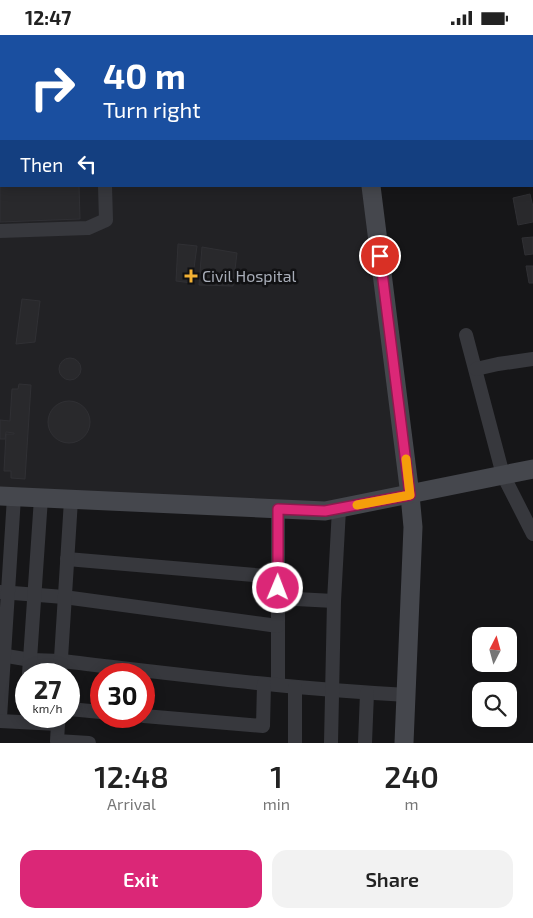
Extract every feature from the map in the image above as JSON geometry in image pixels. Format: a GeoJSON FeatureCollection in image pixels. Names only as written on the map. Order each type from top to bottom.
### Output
{"type":"FeatureCollection","features":[{"type":"Feature","properties":{"kind":"street"},"geometry":{"type":"LineString","coordinates":[[0,231],[88,229],[106,220],[105,187]]}},
{"type":"Feature","properties":{"kind":"street"},"geometry":{"type":"LineString","coordinates":[[371,187],[413,527],[404,743]]}},
{"type":"Feature","properties":{"kind":"street"},"geometry":{"type":"LineString","coordinates":[[466,335],[503,475],[533,534]]}},
{"type":"Feature","properties":{"kind":"street"},"geometry":{"type":"LineString","coordinates":[[476,369],[533,359]]}},
{"type":"Feature","properties":{"kind":"street"},"geometry":{"type":"LineString","coordinates":[[15,717],[0,719],[7,497],[325,511],[533,469]]}},
{"type":"Feature","properties":{"kind":"street"},"geometry":{"type":"LineString","coordinates":[[30,663],[41,498]]}},
{"type":"Feature","properties":{"kind":"street"},"geometry":{"type":"LineString","coordinates":[[60,663],[71,499]]}},
{"type":"Feature","properties":{"kind":"street"},"geometry":{"type":"LineString","coordinates":[[278,509],[278,685]]}},
{"type":"Feature","properties":{"kind":"street"},"geometry":{"type":"LineString","coordinates":[[331,743],[338,509]]}},
{"type":"Feature","properties":{"kind":"street"},"geometry":{"type":"LineString","coordinates":[[67,559],[278,577]]}},
{"type":"Feature","properties":{"kind":"street"},"geometry":{"type":"LineString","coordinates":[[4,592],[64,597],[278,626]]}},
{"type":"Feature","properties":{"kind":"street"},"geometry":{"type":"LineString","coordinates":[[277,598],[334,601]]}},
{"type":"Feature","properties":{"kind":"street"},"geometry":{"type":"LineString","coordinates":[[2,655],[21,663]]}},
{"type":"Feature","properties":{"kind":"street"},"geometry":{"type":"LineString","coordinates":[[80,669],[407,695]]}},
{"type":"Feature","properties":{"kind":"street"},"geometry":{"type":"LineString","coordinates":[[155,717],[263,727],[264,684]]}},
{"type":"Feature","properties":{"kind":"street"},"geometry":{"type":"LineString","coordinates":[[295,687],[295,743]]}},
{"type":"Feature","properties":{"kind":"street"},"geometry":{"type":"LineString","coordinates":[[365,743],[367,693]]}},
{"type":"Feature","properties":{"kind":"street"},"geometry":{"type":"LineString","coordinates":[[58,728],[57,742],[89,743]]}},
{"type":"Feature","properties":{"kind":"shaded area","name":"Civil Hospital"},"geometry":{"type":"Polygon","coordinates":[[[0,187],[371,187],[410,495],[318,509],[0,495],[0,187]]]}},
{"type":"Feature","properties":{"kind":"building"},"geometry":{"type":"Polygon","coordinates":[[[0,187],[79,187],[80,219],[0,222],[0,187]]]}},
{"type":"Feature","properties":{"kind":"building"},"geometry":{"type":"Polygon","coordinates":[[[530,194],[533,207],[533,222],[518,225],[513,198],[530,194]]]}},
{"type":"Feature","properties":{"kind":"building"},"geometry":{"type":"Polygon","coordinates":[[[533,237],[533,254],[525,255],[522,238],[533,237]]]}},
{"type":"Feature","properties":{"kind":"building"},"geometry":{"type":"Polygon","coordinates":[[[178,244],[197,246],[192,283],[176,281],[178,244]]]}},
{"type":"Feature","properties":{"kind":"building"},"geometry":{"type":"Polygon","coordinates":[[[202,247],[237,253],[233,286],[199,285],[202,247]]]}},
{"type":"Feature","properties":{"kind":"building"},"geometry":{"type":"Polygon","coordinates":[[[526,266],[533,266],[533,283],[529,283],[526,266]]]}},
{"type":"Feature","properties":{"kind":"building"},"geometry":{"type":"Polygon","coordinates":[[[22,299],[40,301],[35,342],[16,344],[22,299]]]}},
{"type":"Feature","properties":{"kind":"building"},"geometry":{"type":"Polygon","coordinates":[[[70,358],[78,361],[81,369],[78,377],[70,380],[62,377],[59,369],[62,361],[70,358]]]}},
{"type":"Feature","properties":{"kind":"building"},"geometry":{"type":"Polygon","coordinates":[[[19,384],[31,385],[25,479],[11,478],[11,471],[4,471],[6,434],[14,433],[6,432],[5,439],[0,439],[0,420],[10,421],[12,389],[18,389],[19,384]]]}},
{"type":"Feature","properties":{"kind":"building"},"geometry":{"type":"Polygon","coordinates":[[[73,401],[81,404],[87,410],[90,422],[87,434],[81,440],[65,443],[57,440],[51,434],[48,418],[51,410],[57,404],[73,401]]]}},
{"type":"Feature","properties":{"kind":"slow traffic"},"geometry":{"type":"LineString","coordinates":[[357,505],[410,495],[406,459]]}},
{"type":"Feature","properties":{"kind":"place","name":"Civil Hospital"},"geometry":{"type":"Point","coordinates":[191,276]}},
{"type":"Feature","properties":{"kind":"route"},"geometry":{"type":"LineString","coordinates":[[278,588],[278,509],[325,511],[410,495],[380,256]]}}]}
